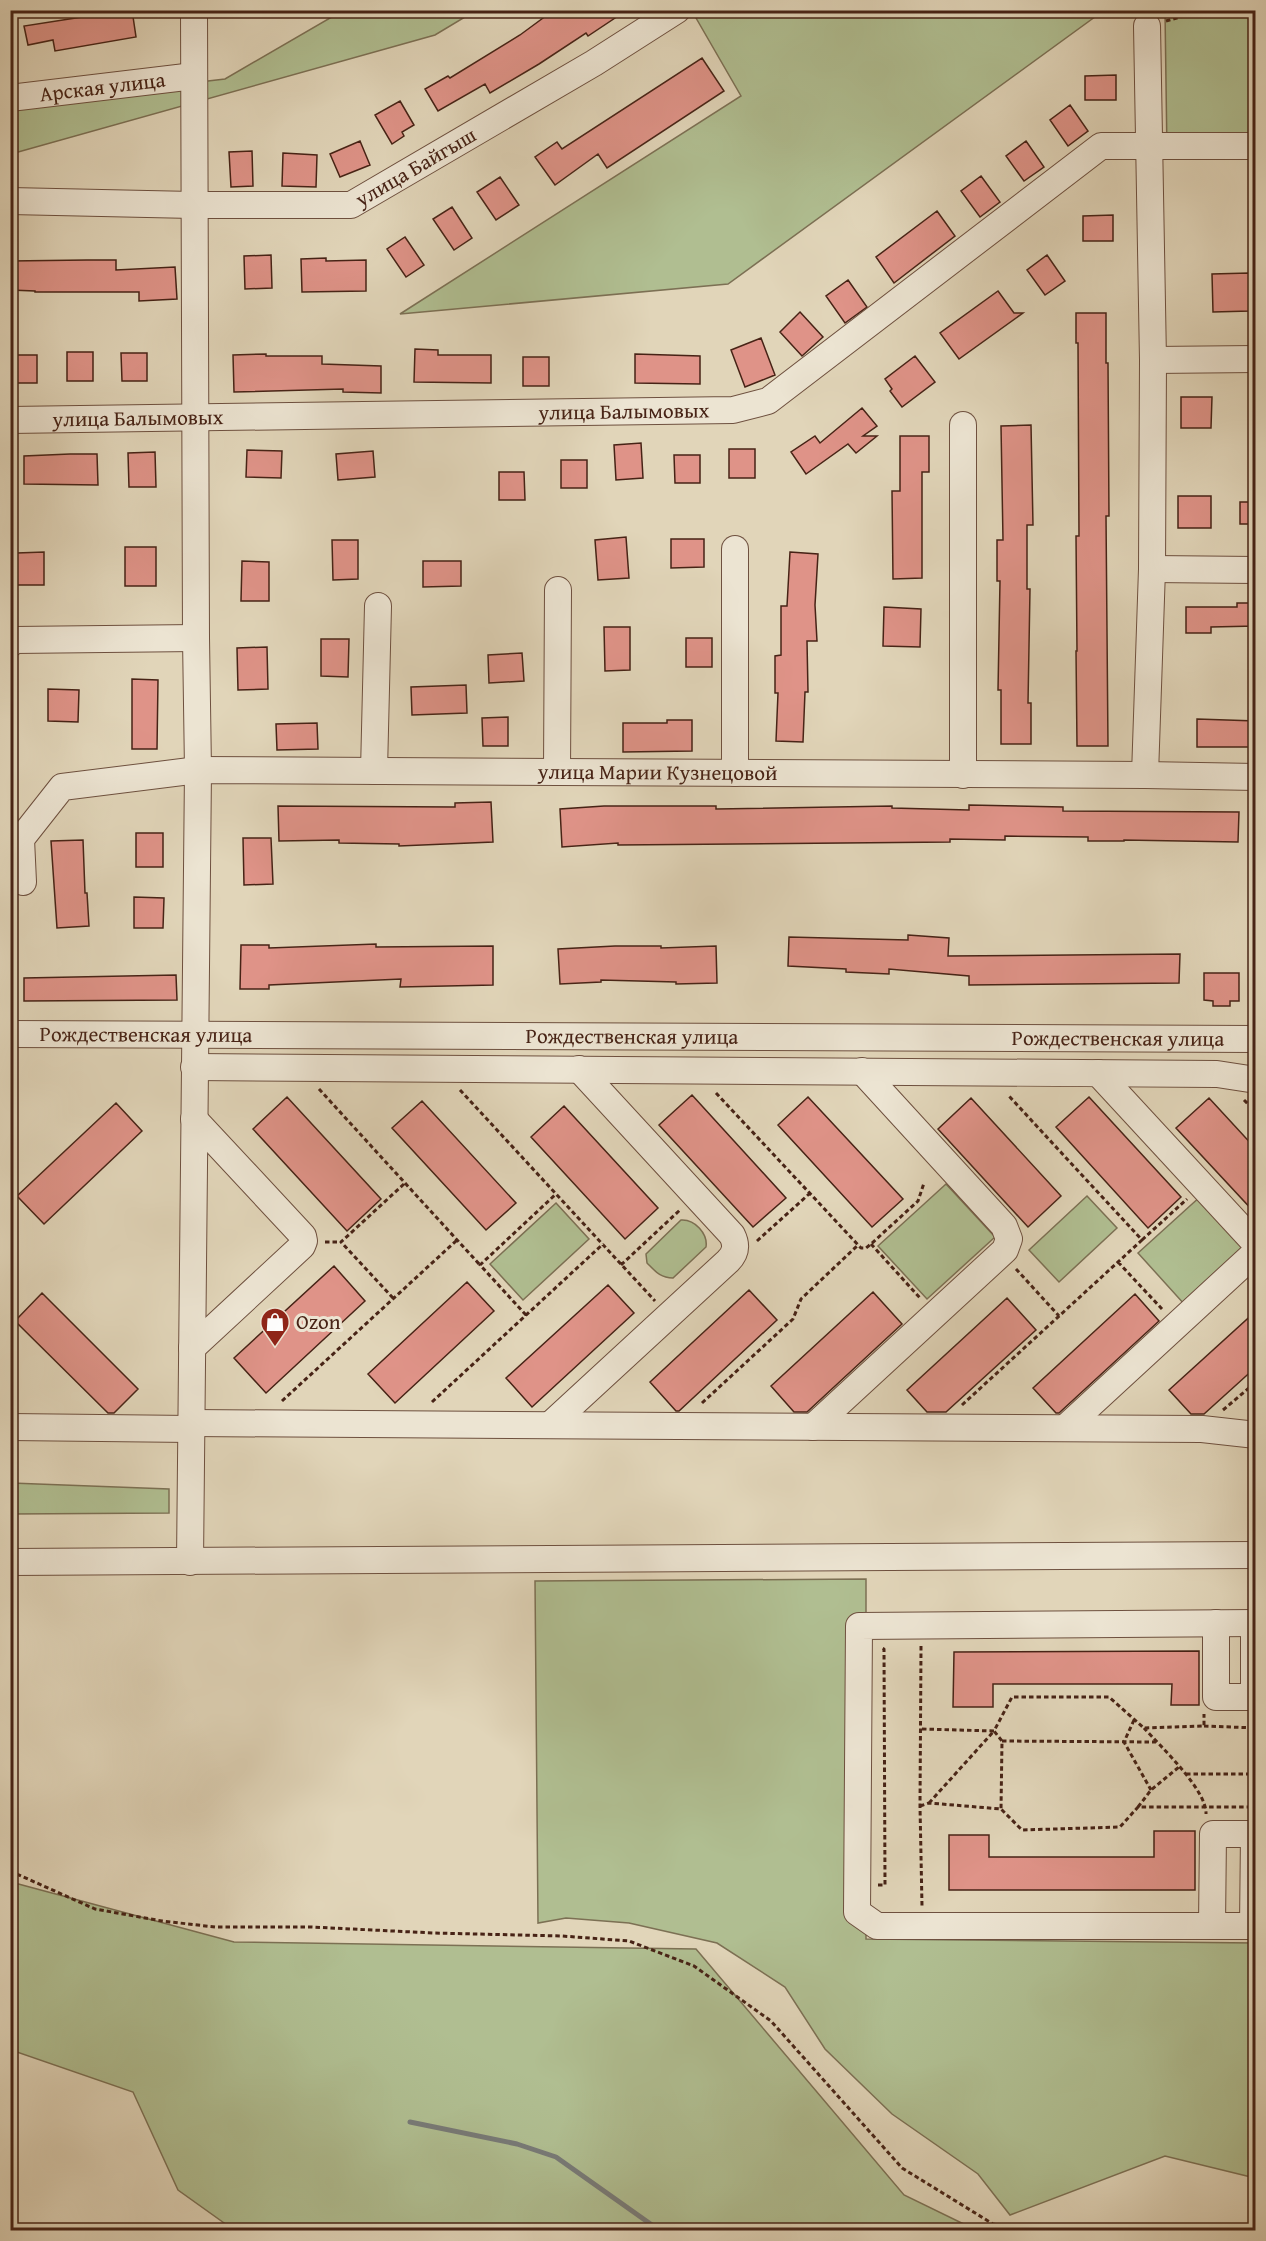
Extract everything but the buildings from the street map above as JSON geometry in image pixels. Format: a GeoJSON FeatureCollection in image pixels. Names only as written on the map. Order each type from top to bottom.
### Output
{"type":"FeatureCollection","features":[{"type":"Feature","properties":{"kind":"street"},"geometry":{"type":"LineString","coordinates":[[190,1562],[198,770],[193,205],[194,10]]}},
{"type":"Feature","properties":{"kind":"street","name":"улица Байгыш"},"geometry":{"type":"LineString","coordinates":[[10,201],[193,205],[351,205],[594,63],[677,10]]}},
{"type":"Feature","properties":{"kind":"street"},"geometry":{"type":"LineString","coordinates":[[1145,775],[1152,569],[1153,360],[1147,26]]}},
{"type":"Feature","properties":{"kind":"street","name":"Арская улица"},"geometry":{"type":"LineString","coordinates":[[10,98],[194,76]]}},
{"type":"Feature","properties":{"kind":"street","name":"улица Балымовых"},"geometry":{"type":"LineString","coordinates":[[10,420],[733,410],[768,400],[1101,146],[1256,146]]}},
{"type":"Feature","properties":{"kind":"street"},"geometry":{"type":"LineString","coordinates":[[1153,360],[1256,359]]}},
{"type":"Feature","properties":{"kind":"street"},"geometry":{"type":"LineString","coordinates":[[963,425],[963,775]]}},
{"type":"Feature","properties":{"kind":"street"},"geometry":{"type":"LineString","coordinates":[[735,549],[735,773]]}},
{"type":"Feature","properties":{"kind":"street"},"geometry":{"type":"LineString","coordinates":[[1152,569],[1256,570]]}},
{"type":"Feature","properties":{"kind":"street"},"geometry":{"type":"LineString","coordinates":[[558,590],[558,772]]}},
{"type":"Feature","properties":{"kind":"street"},"geometry":{"type":"LineString","coordinates":[[374,771],[378,606]]}},
{"type":"Feature","properties":{"kind":"street"},"geometry":{"type":"LineString","coordinates":[[10,644],[14,640],[196,638]]}},
{"type":"Feature","properties":{"kind":"street","name":"улица Марии Кузнецовой"},"geometry":{"type":"LineString","coordinates":[[23,882],[21,839],[62,787],[198,770],[1256,777]]}},
{"type":"Feature","properties":{"kind":"street","name":"Рождественская улица"},"geometry":{"type":"LineString","coordinates":[[10,1034],[1256,1039]]}},
{"type":"Feature","properties":{"kind":"street"},"geometry":{"type":"LineString","coordinates":[[194,1067],[1217,1074],[1256,1080]]}},
{"type":"Feature","properties":{"kind":"street"},"geometry":{"type":"LineString","coordinates":[[550,1425],[728,1261],[735,1247],[732,1235],[579,1069]]}},
{"type":"Feature","properties":{"kind":"street"},"geometry":{"type":"LineString","coordinates":[[813,1427],[1001,1253],[1008,1245],[1009,1239],[1004,1226],[862,1071]]}},
{"type":"Feature","properties":{"kind":"street"},"geometry":{"type":"LineString","coordinates":[[1098,1073],[1256,1244]]}},
{"type":"Feature","properties":{"kind":"street"},"geometry":{"type":"LineString","coordinates":[[192,1348],[302,1246],[304,1241],[303,1236],[194,1119]]}},
{"type":"Feature","properties":{"kind":"street"},"geometry":{"type":"LineString","coordinates":[[1065,1428],[1256,1252]]}},
{"type":"Feature","properties":{"kind":"street"},"geometry":{"type":"LineString","coordinates":[[10,1427],[191,1426],[258,1423],[939,1427],[1202,1429],[1256,1435]]}},
{"type":"Feature","properties":{"kind":"street"},"geometry":{"type":"LineString","coordinates":[[10,1562],[1256,1555]]}},
{"type":"Feature","properties":{"kind":"street"},"geometry":{"type":"LineString","coordinates":[[1212,1926],[1213,1834],[1254,1834],[1254,1926],[1212,1926],[922,1926],[877,1926],[857,1912],[859,1626],[921,1626],[1216,1623],[1255,1623],[1254,1697],[1216,1697],[1216,1623]]}},
{"type":"Feature","properties":{"kind":"path"},"geometry":{"type":"LineString","coordinates":[[1147,26],[1205,10]]}},
{"type":"Feature","properties":{"kind":"path"},"geometry":{"type":"LineString","coordinates":[[298,1067],[526,1315]]}},
{"type":"Feature","properties":{"kind":"path"},"geometry":{"type":"LineString","coordinates":[[441,1068],[668,1316]]}},
{"type":"Feature","properties":{"kind":"path"},"geometry":{"type":"LineString","coordinates":[[695,1070],[857,1246],[863,1248],[871,1245],[918,1201],[924,1183]]}},
{"type":"Feature","properties":{"kind":"path"},"geometry":{"type":"LineString","coordinates":[[987,1072],[1142,1240]]}},
{"type":"Feature","properties":{"kind":"path"},"geometry":{"type":"LineString","coordinates":[[393,1298],[341,1242],[405,1183]]}},
{"type":"Feature","properties":{"kind":"path"},"geometry":{"type":"LineString","coordinates":[[939,1427],[1202,1185]]}},
{"type":"Feature","properties":{"kind":"path"},"geometry":{"type":"LineString","coordinates":[[480,1265],[556,1194]]}},
{"type":"Feature","properties":{"kind":"path"},"geometry":{"type":"LineString","coordinates":[[735,1247],[747,1246],[758,1241],[809,1194]]}},
{"type":"Feature","properties":{"kind":"path"},"geometry":{"type":"LineString","coordinates":[[621,1265],[696,1196]]}},
{"type":"Feature","properties":{"kind":"path"},"geometry":{"type":"LineString","coordinates":[[258,1423],[457,1240]]}},
{"type":"Feature","properties":{"kind":"path"},"geometry":{"type":"LineString","coordinates":[[408,1424],[603,1245]]}},
{"type":"Feature","properties":{"kind":"path"},"geometry":{"type":"LineString","coordinates":[[871,1245],[935,1314]]}},
{"type":"Feature","properties":{"kind":"path"},"geometry":{"type":"LineString","coordinates":[[678,1426],[794,1319],[801,1299],[857,1246]]}},
{"type":"Feature","properties":{"kind":"path"},"geometry":{"type":"LineString","coordinates":[[1001,1253],[1059,1316]]}},
{"type":"Feature","properties":{"kind":"path"},"geometry":{"type":"LineString","coordinates":[[1118,1262],[1177,1325]]}},
{"type":"Feature","properties":{"kind":"path"},"geometry":{"type":"LineString","coordinates":[[1202,1429],[1256,1382]]}},
{"type":"Feature","properties":{"kind":"path"},"geometry":{"type":"LineString","coordinates":[[921,1626],[922,1926]]}},
{"type":"Feature","properties":{"kind":"path"},"geometry":{"type":"LineString","coordinates":[[872,1885],[885,1885],[885,1649],[878,1648]]}},
{"type":"Feature","properties":{"kind":"path"},"geometry":{"type":"LineString","coordinates":[[929,1803],[994,1731],[1012,1696],[1109,1697],[1144,1728],[1186,1774],[1206,1805],[1206,1817]]}},
{"type":"Feature","properties":{"kind":"path"},"geometry":{"type":"LineString","coordinates":[[1204,1703],[1204,1726]]}},
{"type":"Feature","properties":{"kind":"path"},"geometry":{"type":"LineString","coordinates":[[1124,1742],[1135,1720]]}},
{"type":"Feature","properties":{"kind":"path"},"geometry":{"type":"LineString","coordinates":[[1144,1728],[1204,1726],[1256,1728]]}},
{"type":"Feature","properties":{"kind":"path"},"geometry":{"type":"LineString","coordinates":[[922,1729],[994,1731],[1002,1741],[1001,1809]]}},
{"type":"Feature","properties":{"kind":"path"},"geometry":{"type":"LineString","coordinates":[[1002,1741],[1156,1742]]}},
{"type":"Feature","properties":{"kind":"path"},"geometry":{"type":"LineString","coordinates":[[1124,1742],[1151,1790]]}},
{"type":"Feature","properties":{"kind":"path"},"geometry":{"type":"LineString","coordinates":[[920,1806],[929,1803],[1001,1809],[1022,1830],[1120,1827],[1151,1790],[1179,1767]]}},
{"type":"Feature","properties":{"kind":"path"},"geometry":{"type":"LineString","coordinates":[[1186,1774],[1256,1774]]}},
{"type":"Feature","properties":{"kind":"path"},"geometry":{"type":"LineString","coordinates":[[1138,1807],[1206,1805],[1256,1807]]}},
{"type":"Feature","properties":{"kind":"path"},"geometry":{"type":"LineString","coordinates":[[10,1871],[95,1909],[162,1921],[215,1927],[312,1927],[562,1936],[629,1941],[694,1966],[771,2021],[902,2168],[993,2224],[1024,2230]]}},
{"type":"Feature","properties":{"kind":"green space"},"geometry":{"type":"Polygon","coordinates":[[[342,11],[475,11],[435,35],[11,154],[11,104],[225,79],[342,11]]]}},
{"type":"Feature","properties":{"kind":"green space"},"geometry":{"type":"Polygon","coordinates":[[[692,11],[1103,11],[728,284],[400,314],[741,96],[692,11]]]}},
{"type":"Feature","properties":{"kind":"green space"},"geometry":{"type":"Polygon","coordinates":[[[1165,11],[1255,11],[1255,155],[1167,154],[1165,11]]]}},
{"type":"Feature","properties":{"kind":"green space"},"geometry":{"type":"Polygon","coordinates":[[[946,1184],[995,1237],[927,1299],[878,1246],[946,1184]]]}},
{"type":"Feature","properties":{"kind":"green space"},"geometry":{"type":"Polygon","coordinates":[[[1202,1195],[1249,1247],[1185,1305],[1138,1253],[1202,1195]]]}},
{"type":"Feature","properties":{"kind":"green space"},"geometry":{"type":"Polygon","coordinates":[[[1087,1196],[1117,1228],[1059,1282],[1029,1250],[1087,1196]]]}},
{"type":"Feature","properties":{"kind":"green space"},"geometry":{"type":"Polygon","coordinates":[[[556,1203],[589,1239],[523,1300],[490,1264],[556,1203]]]}},
{"type":"Feature","properties":{"kind":"green space"},"geometry":{"type":"Polygon","coordinates":[[[681,1220],[691,1222],[700,1228],[705,1237],[706,1247],[673,1278],[665,1277],[658,1274],[647,1263],[646,1254],[681,1220]]]}},
{"type":"Feature","properties":{"kind":"green space"},"geometry":{"type":"Polygon","coordinates":[[[11,1483],[169,1489],[169,1513],[11,1514],[11,1483]]]}},
{"type":"Feature","properties":{"kind":"green space"},"geometry":{"type":"Polygon","coordinates":[[[866,1579],[866,1939],[1255,1943],[1255,2178],[1165,2156],[1010,2215],[978,2174],[892,2114],[825,2049],[785,1987],[717,1943],[629,1923],[566,1918],[538,1923],[535,1581],[866,1579]]]}},
{"type":"Feature","properties":{"kind":"green space"},"geometry":{"type":"Polygon","coordinates":[[[11,1882],[234,1942],[696,1949],[904,2195],[976,2230],[234,2230],[178,2190],[133,2092],[11,2050],[11,1882]]]}},
{"type":"Feature","properties":{"kind":"waterway"},"geometry":{"type":"LineString","coordinates":[[410,2122],[517,2144],[556,2157],[659,2230]]}},
{"type":"Feature","properties":{"kind":"place","name":"Ozon"},"geometry":{"type":"Point","coordinates":[275,1348]}}]}
